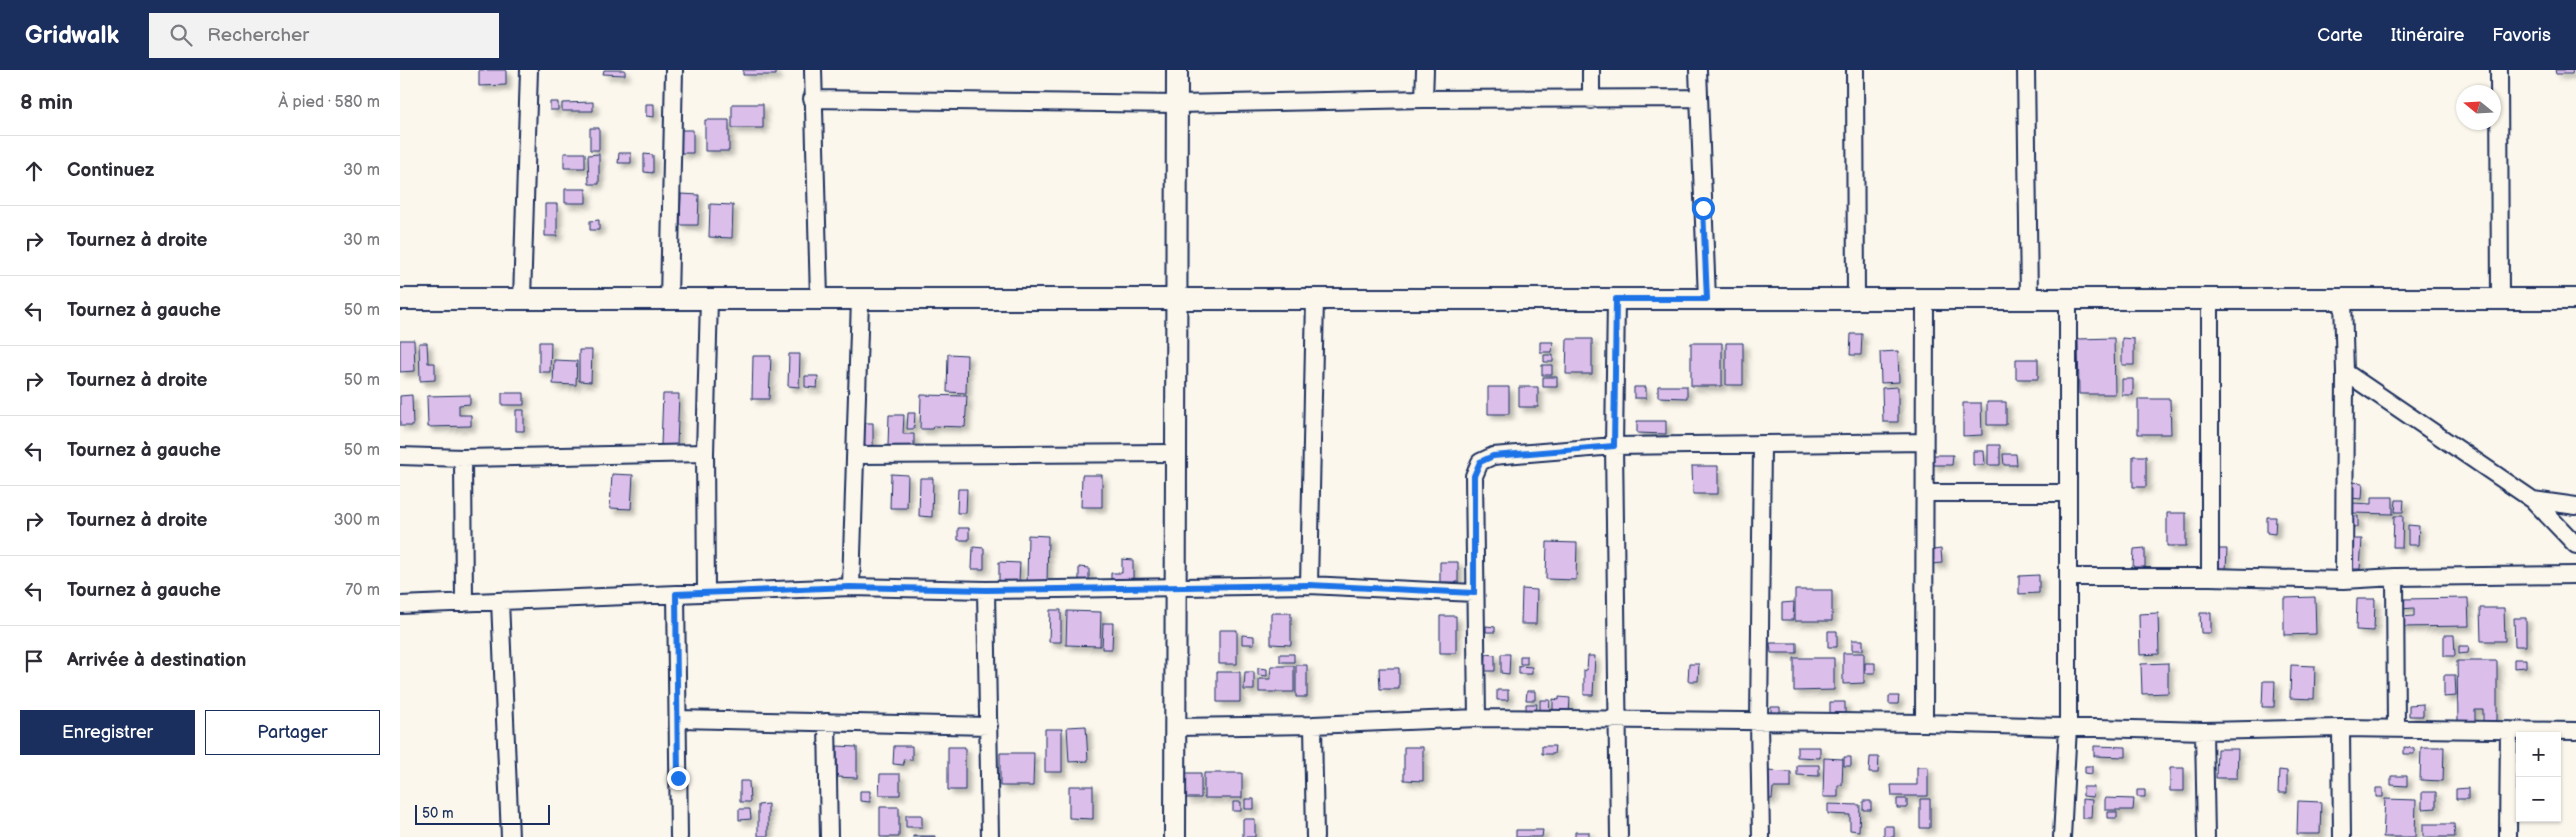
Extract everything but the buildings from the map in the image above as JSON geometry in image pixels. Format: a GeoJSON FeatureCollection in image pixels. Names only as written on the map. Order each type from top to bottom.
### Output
{"type":"FeatureCollection","features":[{"type":"Feature","properties":{"kind":"street"},"geometry":{"type":"LineString","coordinates":[[522,299],[529,70]]}},
{"type":"Feature","properties":{"kind":"street"},"geometry":{"type":"LineString","coordinates":[[669,299],[674,70]]}},
{"type":"Feature","properties":{"kind":"street"},"geometry":{"type":"LineString","coordinates":[[813,70],[812,99],[819,299]]}},
{"type":"Feature","properties":{"kind":"street"},"geometry":{"type":"LineString","coordinates":[[1175,837],[1177,70]]}},
{"type":"Feature","properties":{"kind":"street"},"geometry":{"type":"LineString","coordinates":[[1424,70],[1424,99]]}},
{"type":"Feature","properties":{"kind":"street"},"geometry":{"type":"LineString","coordinates":[[1591,70],[1591,100]]}},
{"type":"Feature","properties":{"kind":"street"},"geometry":{"type":"LineString","coordinates":[[1698,70],[1707,299]]}},
{"type":"Feature","properties":{"kind":"street"},"geometry":{"type":"LineString","coordinates":[[1855,70],[1856,299]]}},
{"type":"Feature","properties":{"kind":"street"},"geometry":{"type":"LineString","coordinates":[[2026,70],[2029,299]]}},
{"type":"Feature","properties":{"kind":"street"},"geometry":{"type":"LineString","coordinates":[[2499,70],[2500,299]]}},
{"type":"Feature","properties":{"kind":"street"},"geometry":{"type":"LineString","coordinates":[[812,99],[1177,104],[1424,99],[1591,100],[1698,98]]}},
{"type":"Feature","properties":{"kind":"street"},"geometry":{"type":"LineString","coordinates":[[400,299],[2576,299]]}},
{"type":"Feature","properties":{"kind":"street"},"geometry":{"type":"LineString","coordinates":[[706,592],[705,454],[709,299]]}},
{"type":"Feature","properties":{"kind":"street"},"geometry":{"type":"LineString","coordinates":[[850,587],[860,299]]}},
{"type":"Feature","properties":{"kind":"street"},"geometry":{"type":"LineString","coordinates":[[1309,585],[1315,299]]}},
{"type":"Feature","properties":{"kind":"street"},"geometry":{"type":"LineString","coordinates":[[1616,299],[1614,446],[1619,719],[1619,837]]}},
{"type":"Feature","properties":{"kind":"street"},"geometry":{"type":"LineString","coordinates":[[1924,723],[1925,299]]}},
{"type":"Feature","properties":{"kind":"street"},"geometry":{"type":"LineString","coordinates":[[2343,299],[2345,372],[2344,580]]}},
{"type":"Feature","properties":{"kind":"street"},"geometry":{"type":"LineString","coordinates":[[2062,837],[2068,727],[2068,300]]}},
{"type":"Feature","properties":{"kind":"street"},"geometry":{"type":"LineString","coordinates":[[2210,300],[2210,577]]}},
{"type":"Feature","properties":{"kind":"street"},"geometry":{"type":"LineString","coordinates":[[2345,372],[2533,500],[2576,546]]}},
{"type":"Feature","properties":{"kind":"street"},"geometry":{"type":"LineString","coordinates":[[1477,718],[1474,476],[1480,462],[1493,456],[1614,446],[1762,446],[1924,442]]}},
{"type":"Feature","properties":{"kind":"street"},"geometry":{"type":"LineString","coordinates":[[1761,837],[1759,722],[1762,446]]}},
{"type":"Feature","properties":{"kind":"street"},"geometry":{"type":"LineString","coordinates":[[400,456],[462,458],[705,454]]}},
{"type":"Feature","properties":{"kind":"street"},"geometry":{"type":"LineString","coordinates":[[856,455],[1176,454]]}},
{"type":"Feature","properties":{"kind":"street"},"geometry":{"type":"LineString","coordinates":[[462,458],[464,603]]}},
{"type":"Feature","properties":{"kind":"street"},"geometry":{"type":"LineString","coordinates":[[1925,494],[2068,493]]}},
{"type":"Feature","properties":{"kind":"street"},"geometry":{"type":"LineString","coordinates":[[2533,500],[2576,506]]}},
{"type":"Feature","properties":{"kind":"street"},"geometry":{"type":"LineString","coordinates":[[2068,577],[2210,577],[2344,580],[2395,576],[2576,575]]}},
{"type":"Feature","properties":{"kind":"street"},"geometry":{"type":"LineString","coordinates":[[2395,576],[2396,728]]}},
{"type":"Feature","properties":{"kind":"street"},"geometry":{"type":"LineString","coordinates":[[400,605],[850,587],[986,590],[1309,585],[1474,593]]}},
{"type":"Feature","properties":{"kind":"street"},"geometry":{"type":"LineString","coordinates":[[986,590],[990,837]]}},
{"type":"Feature","properties":{"kind":"street"},"geometry":{"type":"LineString","coordinates":[[676,594],[679,837]]}},
{"type":"Feature","properties":{"kind":"street"},"geometry":{"type":"LineString","coordinates":[[500,601],[510,837]]}},
{"type":"Feature","properties":{"kind":"street"},"geometry":{"type":"LineString","coordinates":[[1175,726],[1313,725],[1477,718],[1924,723],[2204,731],[2341,728],[2576,730]]}},
{"type":"Feature","properties":{"kind":"street"},"geometry":{"type":"LineString","coordinates":[[678,719],[989,726]]}},
{"type":"Feature","properties":{"kind":"street"},"geometry":{"type":"LineString","coordinates":[[827,722],[828,837]]}},
{"type":"Feature","properties":{"kind":"street"},"geometry":{"type":"LineString","coordinates":[[1313,725],[1315,837]]}},
{"type":"Feature","properties":{"kind":"street"},"geometry":{"type":"LineString","coordinates":[[2341,728],[2342,837]]}},
{"type":"Feature","properties":{"kind":"street"},"geometry":{"type":"LineString","coordinates":[[2508,837],[2509,730]]}},
{"type":"Feature","properties":{"kind":"street"},"geometry":{"type":"LineString","coordinates":[[2204,731],[2206,837]]}},
{"type":"Feature","properties":{"kind":"route"},"geometry":{"type":"LineString","coordinates":[[678,778],[676,594],[850,587],[986,590],[1309,585],[1474,593],[1474,476],[1480,462],[1493,456],[1614,446],[1616,299],[1707,299],[1703,208]]}}]}
